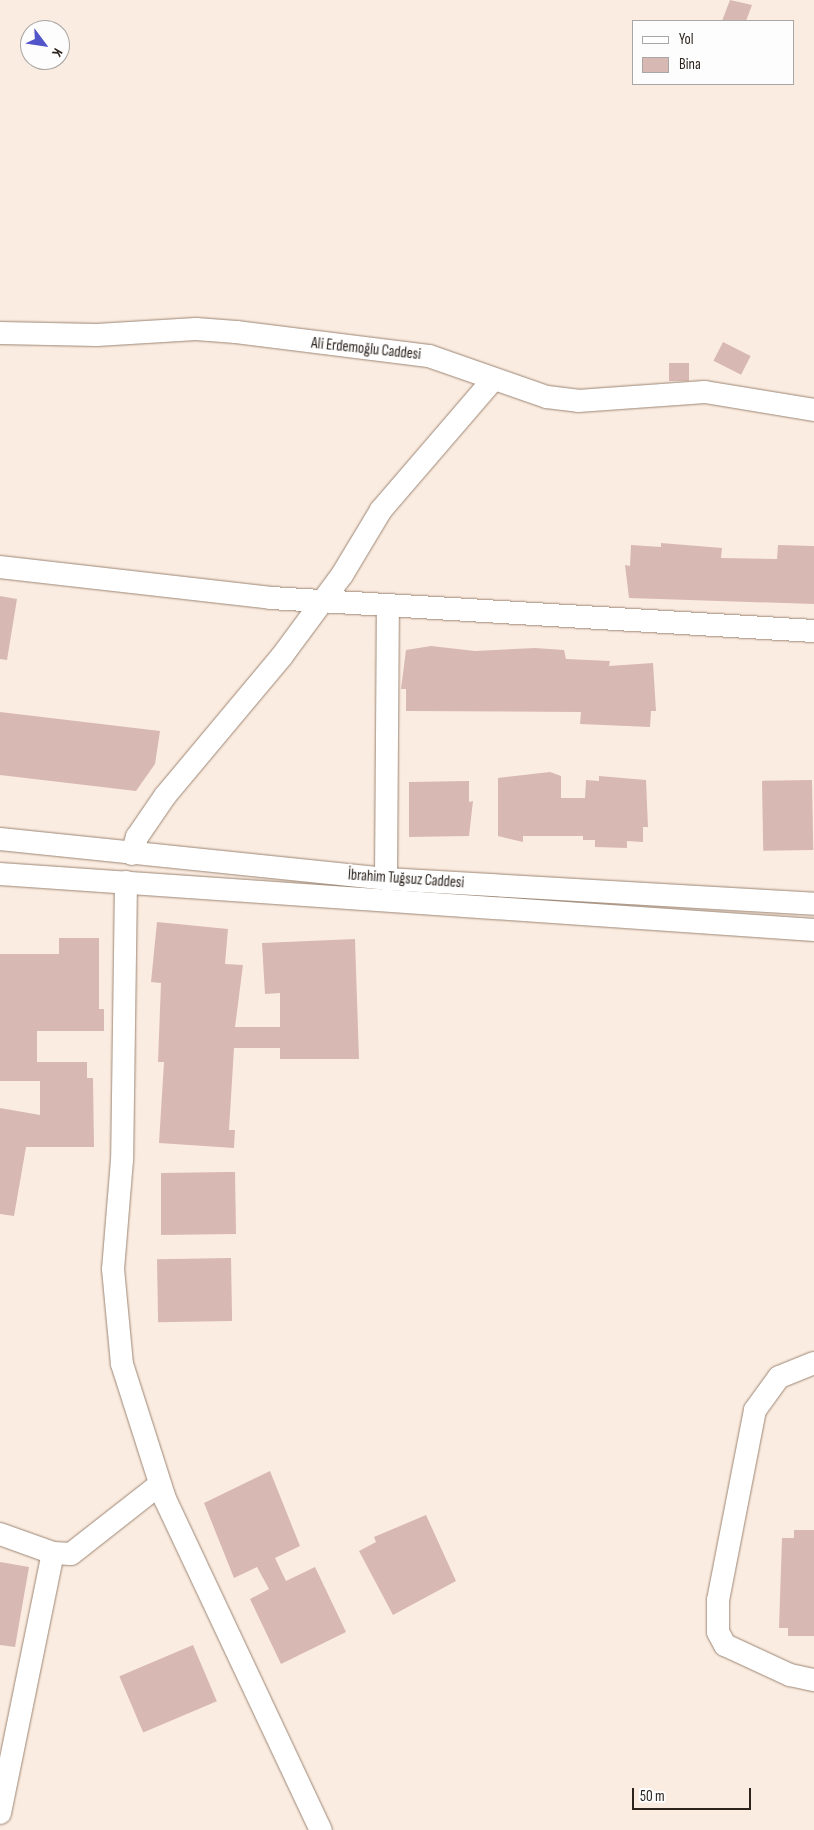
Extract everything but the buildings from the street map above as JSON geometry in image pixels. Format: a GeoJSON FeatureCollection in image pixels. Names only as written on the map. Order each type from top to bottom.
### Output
{"type":"FeatureCollection","features":[{"type":"Feature","properties":{"kind":"street","name":"Ali Erdemoğlu Caddesi"},"geometry":{"type":"LineString","coordinates":[[0,333],[97,335],[196,329],[236,332],[402,351],[547,397],[578,401],[705,392],[814,410]]}},
{"type":"Feature","properties":{"kind":"street"},"geometry":{"type":"LineString","coordinates":[[132,854],[137,837],[164,796],[324,601],[381,510],[493,380]]}},
{"type":"Feature","properties":{"kind":"street"},"geometry":{"type":"LineString","coordinates":[[0,567],[324,601],[814,631]]}},
{"type":"Feature","properties":{"kind":"street"},"geometry":{"type":"LineString","coordinates":[[386,879],[388,605]]}},
{"type":"Feature","properties":{"kind":"street","name":"İbrahim Tuğsuz Caddesi"},"geometry":{"type":"LineString","coordinates":[[0,839],[386,879],[814,904]]}},
{"type":"Feature","properties":{"kind":"street","name":"İbrahim Tuğsuz Caddesi"},"geometry":{"type":"LineString","coordinates":[[0,874],[814,930]]}},
{"type":"Feature","properties":{"kind":"street"},"geometry":{"type":"LineString","coordinates":[[126,882],[122,1160],[114,1306],[132,1406],[159,1485],[321,1830]]}},
{"type":"Feature","properties":{"kind":"street"},"geometry":{"type":"LineString","coordinates":[[814,1363],[779,1377],[755,1410],[718,1608],[718,1632],[725,1645],[790,1675],[814,1680]]}},
{"type":"Feature","properties":{"kind":"street"},"geometry":{"type":"LineString","coordinates":[[0,1534],[53,1553],[71,1554],[159,1485]]}},
{"type":"Feature","properties":{"kind":"street"},"geometry":{"type":"LineString","coordinates":[[0,1813],[53,1553]]}}]}
